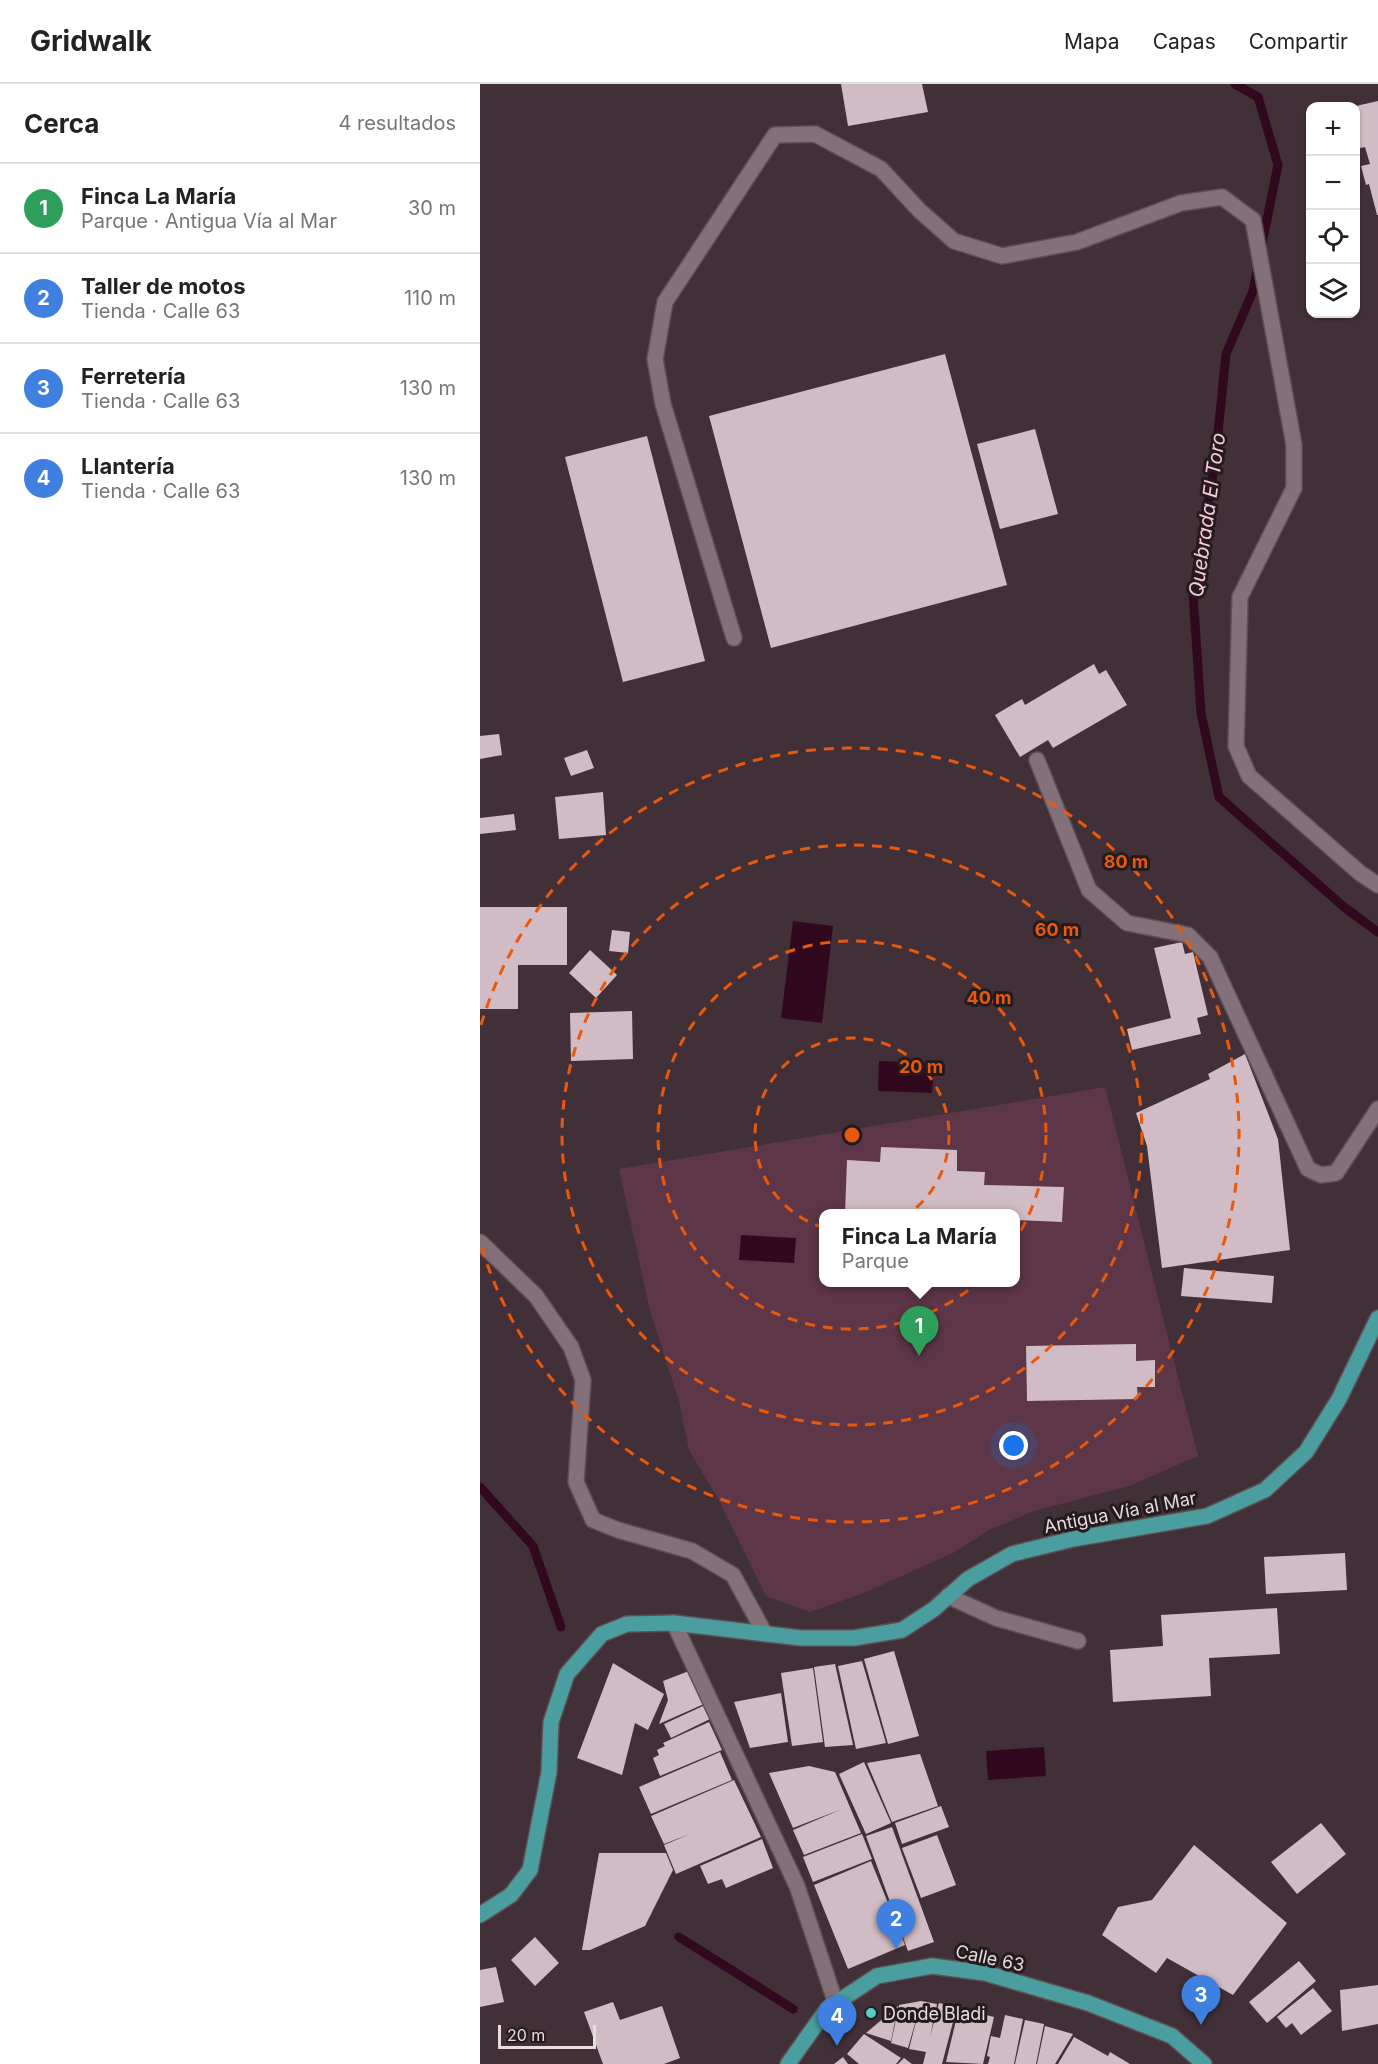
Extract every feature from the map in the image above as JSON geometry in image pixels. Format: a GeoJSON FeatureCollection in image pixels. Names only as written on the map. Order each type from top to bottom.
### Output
{"type":"FeatureCollection","features":[{"type":"Feature","properties":{"kind":"main road","name":"Antigua Vía al Mar"},"geometry":{"type":"LineString","coordinates":[[764,1632],[801,1638],[854,1638],[902,1630],[968,1579],[1012,1554],[1073,1539],[1207,1516],[1265,1490],[1306,1452],[1339,1399],[1378,1318]]}},
{"type":"Feature","properties":{"kind":"main road"},"geometry":{"type":"LineString","coordinates":[[480,1915],[511,1894],[530,1870],[549,1772],[551,1722],[567,1674],[602,1634],[627,1624],[674,1623],[764,1632]]}},
{"type":"Feature","properties":{"kind":"main road","name":"Calle 63"},"geometry":{"type":"LineString","coordinates":[[788,2064],[827,2009],[877,1976],[932,1966],[985,1973],[1088,2003],[1172,2036],[1204,2064]]}},
{"type":"Feature","properties":{"kind":"street"},"geometry":{"type":"LineString","coordinates":[[734,638],[663,404],[655,359],[665,302],[775,135],[815,134],[853,154],[881,169],[920,211],[954,241],[1002,256],[1077,242],[1181,203],[1222,197],[1253,220],[1294,445],[1294,488],[1240,597],[1236,746],[1249,776],[1360,873],[1378,885]]}},
{"type":"Feature","properties":{"kind":"street"},"geometry":{"type":"LineString","coordinates":[[1037,760],[1089,890],[1127,923],[1188,935],[1210,957],[1308,1169],[1321,1175],[1336,1173],[1378,1108]]}},
{"type":"Feature","properties":{"kind":"street"},"geometry":{"type":"LineString","coordinates":[[480,1242],[536,1296],[571,1347],[583,1380],[576,1482],[593,1520],[618,1530],[692,1551],[733,1575],[764,1632]]}},
{"type":"Feature","properties":{"kind":"street"},"geometry":{"type":"LineString","coordinates":[[948,1596],[996,1618],[1078,1641]]}},
{"type":"Feature","properties":{"kind":"street"},"geometry":{"type":"LineString","coordinates":[[674,1623],[797,1886],[836,2004]]}},
{"type":"Feature","properties":{"kind":"shaded area"},"geometry":{"type":"Polygon","coordinates":[[[793,921],[833,926],[822,1023],[781,1018],[793,921]]]}},
{"type":"Feature","properties":{"kind":"shaded area"},"geometry":{"type":"Polygon","coordinates":[[[879,1061],[934,1063],[932,1093],[878,1091],[879,1061]]]}},
{"type":"Feature","properties":{"kind":"shaded area"},"geometry":{"type":"Polygon","coordinates":[[[1105,1087],[1198,1456],[1129,1486],[1034,1511],[989,1530],[953,1553],[864,1593],[810,1612],[766,1596],[718,1499],[689,1450],[679,1401],[650,1311],[619,1169],[1105,1087]]]}},
{"type":"Feature","properties":{"kind":"shaded area"},"geometry":{"type":"Polygon","coordinates":[[[741,1235],[796,1238],[794,1263],[739,1260],[741,1235]]]}},
{"type":"Feature","properties":{"kind":"shaded area"},"geometry":{"type":"Polygon","coordinates":[[[1044,1747],[1046,1776],[988,1780],[986,1751],[1044,1747]]]}},
{"type":"Feature","properties":{"kind":"building"},"geometry":{"type":"Polygon","coordinates":[[[841,84],[922,84],[928,112],[848,126],[841,84]]]}},
{"type":"Feature","properties":{"kind":"building"},"geometry":{"type":"Polygon","coordinates":[[[1378,101],[1378,215],[1361,166],[1370,164],[1365,147],[1360,148],[1360,105],[1378,101]]]}},
{"type":"Feature","properties":{"kind":"building"},"geometry":{"type":"Polygon","coordinates":[[[945,354],[1007,585],[771,648],[709,416],[945,354]]]}},
{"type":"Feature","properties":{"kind":"building"},"geometry":{"type":"Polygon","coordinates":[[[1035,429],[1058,514],[1000,529],[977,444],[1035,429]]]}},
{"type":"Feature","properties":{"kind":"building"},"geometry":{"type":"Polygon","coordinates":[[[647,436],[705,661],[623,682],[565,457],[647,436]]]}},
{"type":"Feature","properties":{"kind":"building"},"geometry":{"type":"Polygon","coordinates":[[[1094,664],[1099,674],[1106,670],[1127,705],[1053,748],[1048,740],[1020,757],[995,715],[1022,699],[1025,705],[1094,664]]]}},
{"type":"Feature","properties":{"kind":"building"},"geometry":{"type":"Polygon","coordinates":[[[499,734],[502,755],[480,759],[480,736],[499,734]]]}},
{"type":"Feature","properties":{"kind":"building"},"geometry":{"type":"Polygon","coordinates":[[[587,750],[594,768],[571,776],[564,758],[587,750]]]}},
{"type":"Feature","properties":{"kind":"building"},"geometry":{"type":"Polygon","coordinates":[[[603,792],[606,835],[559,839],[555,797],[603,792]]]}},
{"type":"Feature","properties":{"kind":"building"},"geometry":{"type":"Polygon","coordinates":[[[514,814],[516,830],[480,834],[480,818],[514,814]]]}},
{"type":"Feature","properties":{"kind":"building"},"geometry":{"type":"Polygon","coordinates":[[[480,907],[567,907],[567,965],[518,965],[518,1009],[480,1009],[480,907]]]}},
{"type":"Feature","properties":{"kind":"building"},"geometry":{"type":"Polygon","coordinates":[[[612,930],[630,932],[628,953],[609,951],[612,930]]]}},
{"type":"Feature","properties":{"kind":"building"},"geometry":{"type":"Polygon","coordinates":[[[1182,942],[1185,954],[1193,952],[1208,1015],[1197,1018],[1201,1034],[1132,1050],[1127,1029],[1171,1018],[1154,948],[1182,942]]]}},
{"type":"Feature","properties":{"kind":"building"},"geometry":{"type":"Polygon","coordinates":[[[590,950],[617,975],[596,998],[569,973],[590,950]]]}},
{"type":"Feature","properties":{"kind":"building"},"geometry":{"type":"Polygon","coordinates":[[[632,1011],[633,1059],[571,1061],[570,1013],[632,1011]]]}},
{"type":"Feature","properties":{"kind":"building"},"geometry":{"type":"Polygon","coordinates":[[[1245,1054],[1278,1139],[1290,1250],[1162,1268],[1147,1146],[1136,1113],[1210,1079],[1208,1074],[1245,1054]]]}},
{"type":"Feature","properties":{"kind":"building"},"geometry":{"type":"Polygon","coordinates":[[[881,1147],[957,1150],[957,1171],[985,1172],[984,1185],[1064,1187],[1062,1222],[1020,1220],[1020,1209],[845,1209],[847,1160],[880,1162],[881,1147]]]}},
{"type":"Feature","properties":{"kind":"building"},"geometry":{"type":"Polygon","coordinates":[[[1184,1268],[1274,1276],[1272,1303],[1181,1296],[1184,1268]]]}},
{"type":"Feature","properties":{"kind":"building"},"geometry":{"type":"Polygon","coordinates":[[[1136,1344],[1136,1361],[1155,1360],[1155,1387],[1137,1387],[1138,1399],[1027,1401],[1026,1346],[1136,1344]]]}},
{"type":"Feature","properties":{"kind":"building"},"geometry":{"type":"Polygon","coordinates":[[[1345,1553],[1347,1590],[1266,1594],[1264,1557],[1345,1553]]]}},
{"type":"Feature","properties":{"kind":"building"},"geometry":{"type":"Polygon","coordinates":[[[1277,1608],[1280,1654],[1209,1658],[1211,1696],[1113,1702],[1110,1650],[1163,1646],[1161,1615],[1277,1608]]]}},
{"type":"Feature","properties":{"kind":"building"},"geometry":{"type":"Polygon","coordinates":[[[894,1651],[919,1736],[888,1744],[864,1659],[894,1651]]]}},
{"type":"Feature","properties":{"kind":"building"},"geometry":{"type":"Polygon","coordinates":[[[862,1661],[886,1743],[856,1749],[838,1666],[862,1661]]]}},
{"type":"Feature","properties":{"kind":"building"},"geometry":{"type":"Polygon","coordinates":[[[613,1663],[664,1694],[648,1730],[635,1723],[622,1775],[577,1758],[613,1663]]]}},
{"type":"Feature","properties":{"kind":"building"},"geometry":{"type":"Polygon","coordinates":[[[835,1664],[853,1745],[825,1747],[814,1667],[835,1664]]]}},
{"type":"Feature","properties":{"kind":"building"},"geometry":{"type":"Polygon","coordinates":[[[813,1668],[823,1742],[792,1746],[781,1673],[813,1668]]]}},
{"type":"Feature","properties":{"kind":"building"},"geometry":{"type":"Polygon","coordinates":[[[689,1671],[704,1704],[659,1724],[668,1700],[663,1681],[689,1671]]]}},
{"type":"Feature","properties":{"kind":"building"},"geometry":{"type":"Polygon","coordinates":[[[781,1693],[788,1742],[750,1748],[734,1702],[781,1693]]]}},
{"type":"Feature","properties":{"kind":"building"},"geometry":{"type":"Polygon","coordinates":[[[703,1706],[710,1719],[671,1738],[664,1724],[703,1706]]]}},
{"type":"Feature","properties":{"kind":"building"},"geometry":{"type":"Polygon","coordinates":[[[709,1722],[722,1750],[660,1776],[653,1758],[659,1755],[657,1750],[665,1746],[663,1743],[709,1722]]]}},
{"type":"Feature","properties":{"kind":"building"},"geometry":{"type":"Polygon","coordinates":[[[720,1752],[732,1780],[651,1814],[639,1787],[720,1752]]]}},
{"type":"Feature","properties":{"kind":"building"},"geometry":{"type":"Polygon","coordinates":[[[920,1754],[938,1806],[892,1822],[867,1763],[920,1754]]]}},
{"type":"Feature","properties":{"kind":"building"},"geometry":{"type":"Polygon","coordinates":[[[864,1762],[891,1823],[866,1834],[839,1774],[864,1762]]]}},
{"type":"Feature","properties":{"kind":"building"},"geometry":{"type":"Polygon","coordinates":[[[809,1766],[835,1772],[861,1833],[804,1855],[793,1830],[842,1809],[793,1828],[769,1773],[809,1766]]]}},
{"type":"Feature","properties":{"kind":"building"},"geometry":{"type":"Polygon","coordinates":[[[734,1780],[761,1837],[676,1874],[664,1845],[690,1834],[664,1844],[651,1816],[734,1780]]]}},
{"type":"Feature","properties":{"kind":"building"},"geometry":{"type":"Polygon","coordinates":[[[941,1806],[949,1827],[902,1844],[895,1823],[941,1806]]]}},
{"type":"Feature","properties":{"kind":"building"},"geometry":{"type":"Polygon","coordinates":[[[1321,1823],[1346,1854],[1297,1894],[1271,1862],[1321,1823]]]}},
{"type":"Feature","properties":{"kind":"building"},"geometry":{"type":"Polygon","coordinates":[[[892,1827],[934,1942],[908,1951],[866,1836],[892,1827]]]}},
{"type":"Feature","properties":{"kind":"building"},"geometry":{"type":"Polygon","coordinates":[[[862,1834],[872,1859],[813,1882],[803,1857],[862,1834]]]}},
{"type":"Feature","properties":{"kind":"building"},"geometry":{"type":"Polygon","coordinates":[[[937,1835],[956,1885],[921,1898],[902,1848],[937,1835]]]}},
{"type":"Feature","properties":{"kind":"building"},"geometry":{"type":"Polygon","coordinates":[[[762,1839],[773,1868],[726,1888],[722,1879],[708,1884],[700,1866],[762,1839]]]}},
{"type":"Feature","properties":{"kind":"building"},"geometry":{"type":"Polygon","coordinates":[[[1194,1845],[1287,1923],[1233,1995],[1167,1958],[1156,1973],[1102,1935],[1118,1907],[1152,1900],[1194,1845]]]}},
{"type":"Feature","properties":{"kind":"building"},"geometry":{"type":"Polygon","coordinates":[[[599,1853],[666,1853],[673,1870],[645,1926],[590,1950],[582,1950],[599,1853]]]}},
{"type":"Feature","properties":{"kind":"building"},"geometry":{"type":"Polygon","coordinates":[[[871,1861],[905,1945],[848,1969],[814,1885],[871,1861]]]}},
{"type":"Feature","properties":{"kind":"building"},"geometry":{"type":"Polygon","coordinates":[[[535,1937],[559,1963],[535,1986],[511,1960],[535,1937]]]}},
{"type":"Feature","properties":{"kind":"building"},"geometry":{"type":"Polygon","coordinates":[[[1299,1961],[1316,1981],[1267,2023],[1249,2002],[1299,1961]]]}},
{"type":"Feature","properties":{"kind":"building"},"geometry":{"type":"Polygon","coordinates":[[[496,1967],[504,2002],[480,2007],[480,1970],[496,1967]]]}},
{"type":"Feature","properties":{"kind":"building"},"geometry":{"type":"Polygon","coordinates":[[[1378,1985],[1378,2024],[1342,2031],[1340,1990],[1378,1985]]]}},
{"type":"Feature","properties":{"kind":"building"},"geometry":{"type":"Polygon","coordinates":[[[1313,1988],[1332,2011],[1301,2035],[1292,2023],[1286,2028],[1277,2017],[1313,1988]]]}},
{"type":"Feature","properties":{"kind":"building"},"geometry":{"type":"Polygon","coordinates":[[[921,2001],[937,2004],[930,2037],[939,2003],[957,2007],[942,2064],[923,2064],[926,2052],[909,2049],[920,2006],[908,2048],[891,2043],[899,2005],[921,2001]]]}},
{"type":"Feature","properties":{"kind":"building"},"geometry":{"type":"Polygon","coordinates":[[[613,2002],[620,2020],[662,2006],[680,2058],[664,2064],[603,2064],[584,2012],[613,2002]]]}},
{"type":"Feature","properties":{"kind":"building"},"geometry":{"type":"Polygon","coordinates":[[[898,2006],[891,2041],[866,2033],[898,2006]]]}},
{"type":"Feature","properties":{"kind":"building"},"geometry":{"type":"Polygon","coordinates":[[[959,2008],[994,2017],[983,2064],[946,2062],[959,2008]]]}},
{"type":"Feature","properties":{"kind":"building"},"geometry":{"type":"Polygon","coordinates":[[[1005,2015],[1023,2019],[1014,2064],[988,2064],[990,2057],[987,2056],[991,2036],[1000,2038],[1005,2015]]]}},
{"type":"Feature","properties":{"kind":"building"},"geometry":{"type":"Polygon","coordinates":[[[1025,2020],[1044,2024],[1036,2064],[1015,2064],[1025,2020]]]}},
{"type":"Feature","properties":{"kind":"building"},"geometry":{"type":"Polygon","coordinates":[[[1045,2026],[1073,2034],[1055,2064],[1037,2064],[1045,2026]]]}},
{"type":"Feature","properties":{"kind":"building"},"geometry":{"type":"Polygon","coordinates":[[[864,2034],[901,2058],[896,2064],[859,2064],[847,2054],[864,2034]]]}},
{"type":"Feature","properties":{"kind":"building"},"geometry":{"type":"Polygon","coordinates":[[[1074,2037],[1108,2056],[1110,2052],[1130,2064],[1058,2064],[1074,2037]]]}},
{"type":"Feature","properties":{"kind":"building"},"geometry":{"type":"Polygon","coordinates":[[[843,2057],[848,2064],[834,2064],[843,2057]]]}},
{"type":"Feature","properties":{"kind":"building"},"geometry":{"type":"Polygon","coordinates":[[[904,2058],[912,2064],[898,2064],[904,2058]]]}},
{"type":"Feature","properties":{"kind":"waterway","name":"Quebrada El Toro"},"geometry":{"type":"LineString","coordinates":[[1235,84],[1258,97],[1278,165],[1261,249]]}},
{"type":"Feature","properties":{"kind":"waterway","name":"Quebrada El Toro"},"geometry":{"type":"LineString","coordinates":[[1258,265],[1253,291],[1226,354],[1215,462],[1193,593],[1201,713],[1219,797],[1344,907],[1378,932]]}},
{"type":"Feature","properties":{"kind":"waterway"},"geometry":{"type":"LineString","coordinates":[[480,1487],[533,1546],[561,1627]]}},
{"type":"Feature","properties":{"kind":"waterway"},"geometry":{"type":"LineString","coordinates":[[679,1937],[793,2009]]}},
{"type":"Feature","properties":{"kind":"place","name":"Finca La María"},"geometry":{"type":"Point","coordinates":[919,1356]}},
{"type":"Feature","properties":{"kind":"place","name":"Taller de motos"},"geometry":{"type":"Point","coordinates":[896,1949]}},
{"type":"Feature","properties":{"kind":"place","name":"Donde Bladi"},"geometry":{"type":"Point","coordinates":[871,2013]}},
{"type":"Feature","properties":{"kind":"place","name":"Ferretería"},"geometry":{"type":"Point","coordinates":[1201,2025]}},
{"type":"Feature","properties":{"kind":"place","name":"Llantería"},"geometry":{"type":"Point","coordinates":[837,2046]}}]}
